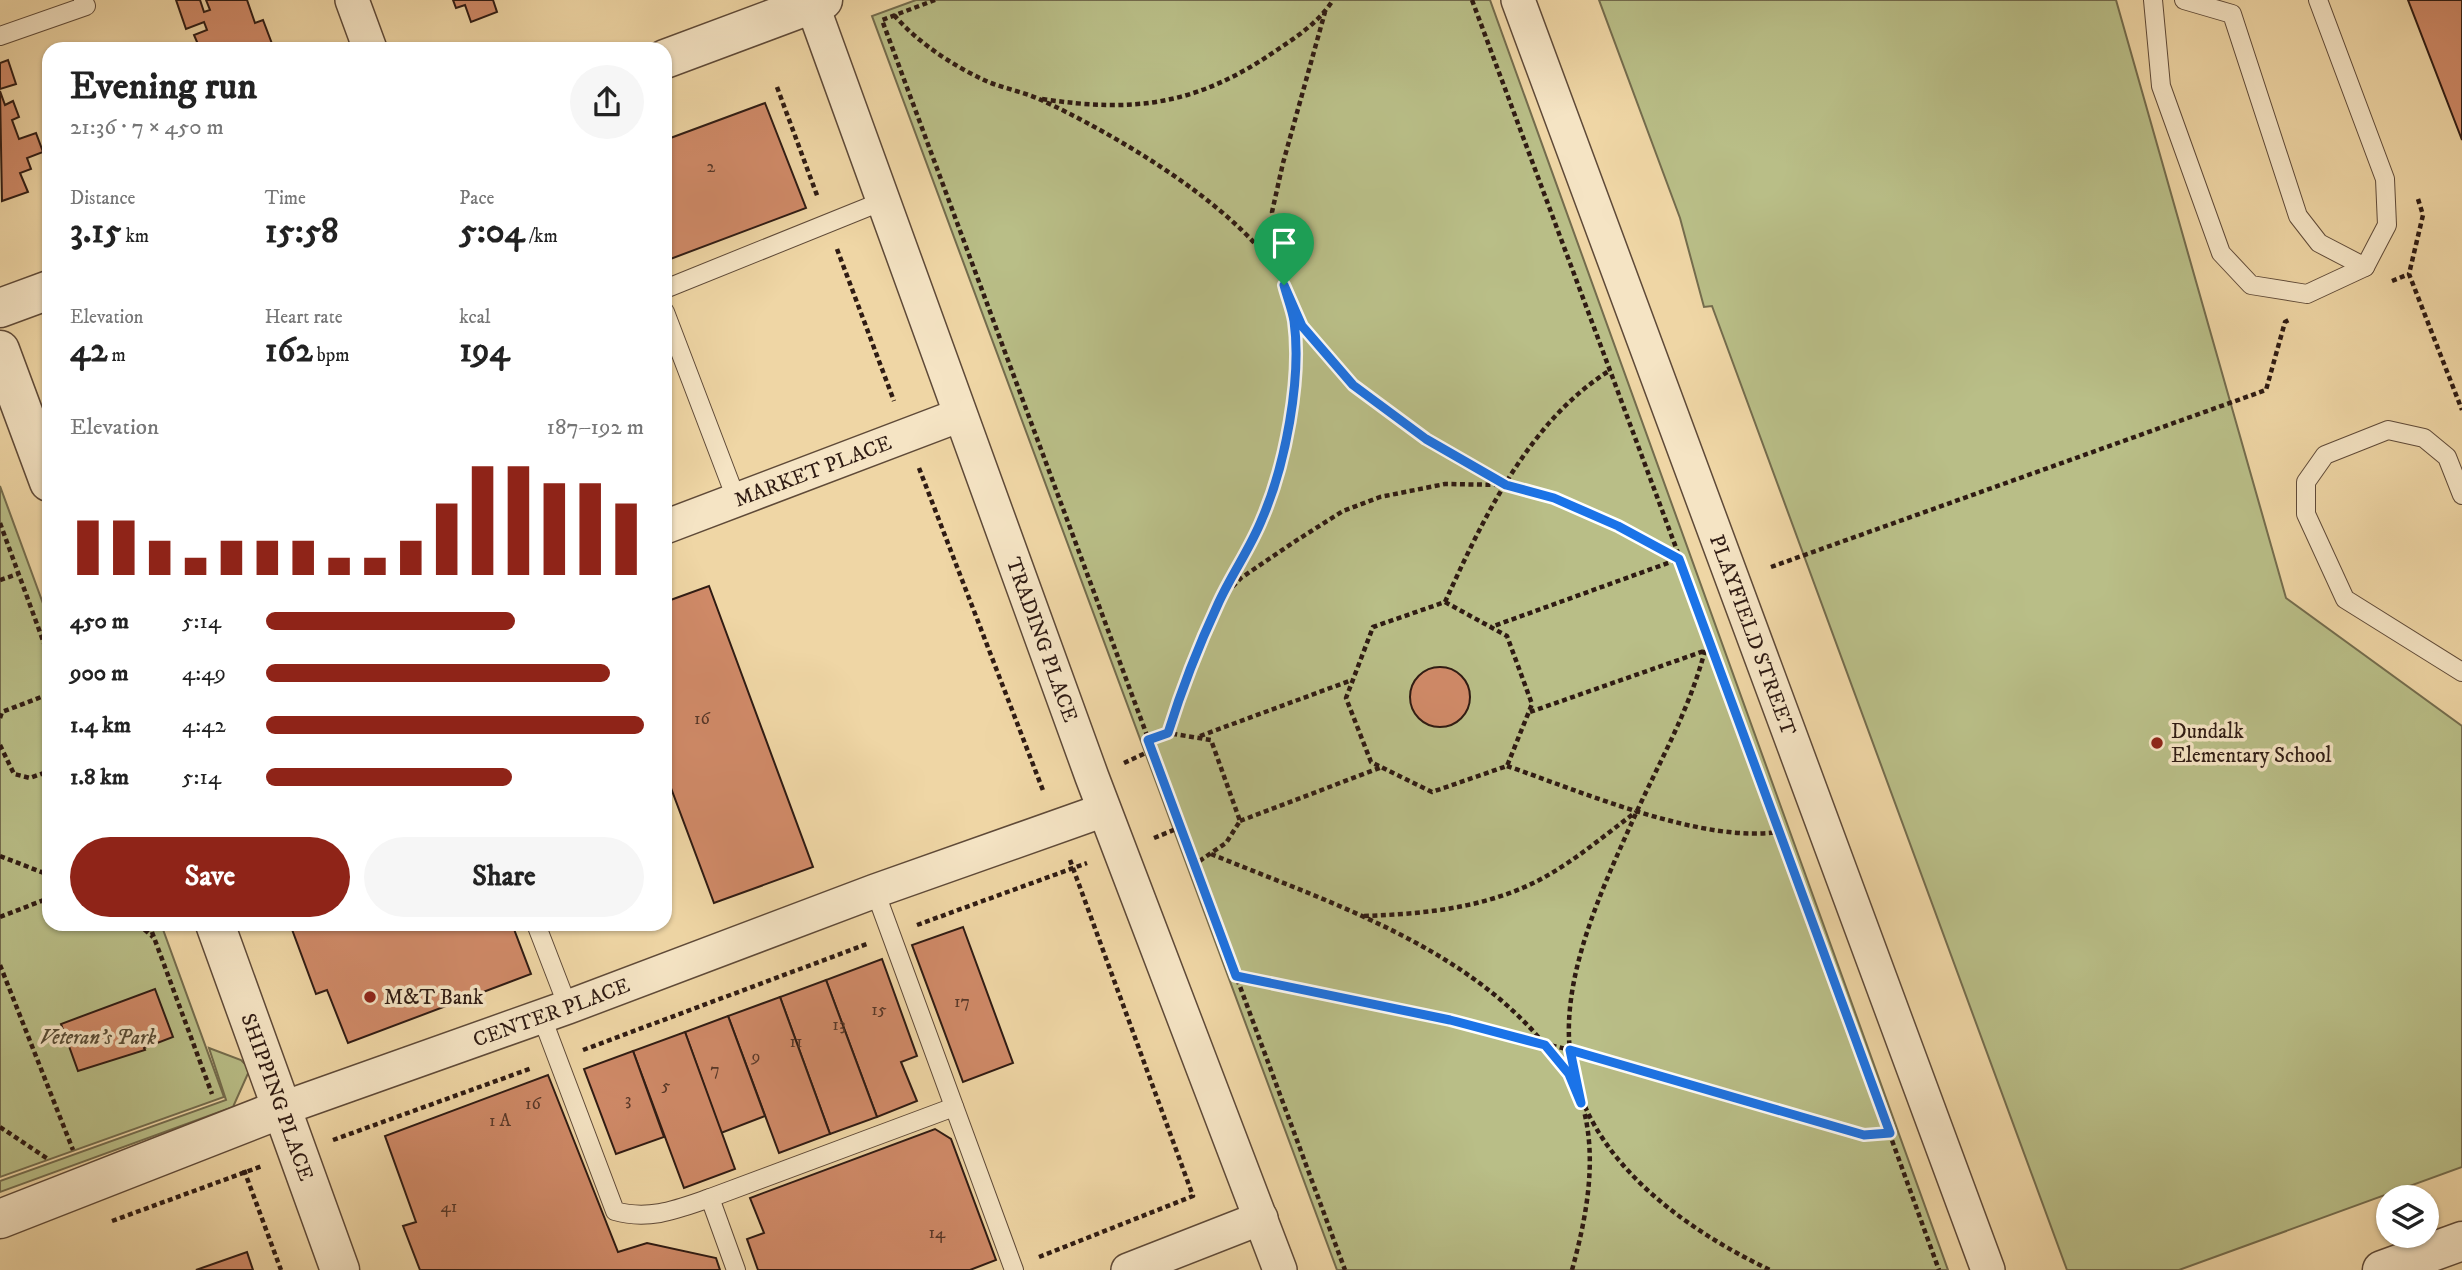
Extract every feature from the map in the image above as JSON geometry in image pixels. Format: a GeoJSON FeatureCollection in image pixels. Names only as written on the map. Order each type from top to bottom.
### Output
{"type":"FeatureCollection","features":[{"type":"Feature","properties":{"kind":"street"},"geometry":{"type":"LineString","coordinates":[[352,0],[367,42]]}},
{"type":"Feature","properties":{"kind":"street","name":"PLAYFIELD STREET"},"geometry":{"type":"LineString","coordinates":[[1518,0],[1988,1270]]}},
{"type":"Feature","properties":{"kind":"street"},"geometry":{"type":"LineString","coordinates":[[672,57],[798,5]]}},
{"type":"Feature","properties":{"kind":"street","name":"TRADING PLACE"},"geometry":{"type":"LineString","coordinates":[[798,5],[883,201],[1104,810],[1280,1270]]}},
{"type":"Feature","properties":{"kind":"street"},"geometry":{"type":"LineString","coordinates":[[0,308],[42,293]]}},
{"type":"Feature","properties":{"kind":"street"},"geometry":{"type":"LineString","coordinates":[[0,350],[11,417],[42,470]]}},
{"type":"Feature","properties":{"kind":"street","name":"MARKET PLACE"},"geometry":{"type":"LineString","coordinates":[[672,524],[960,415]]}},
{"type":"Feature","properties":{"kind":"street","name":"CENTER PLACE"},"geometry":{"type":"LineString","coordinates":[[0,1219],[281,1109],[1104,810]]}},
{"type":"Feature","properties":{"kind":"street","name":"SHIPPING PLACE"},"geometry":{"type":"LineString","coordinates":[[217,931],[340,1270]]}},
{"type":"Feature","properties":{"kind":"street"},"geometry":{"type":"LineString","coordinates":[[1128,1270],[1261,1218]]}},
{"type":"Feature","properties":{"kind":"street"},"geometry":{"type":"LineString","coordinates":[[2382,1270],[2462,1241]]}},
{"type":"Feature","properties":{"kind":"lane"},"geometry":{"type":"LineString","coordinates":[[2153,0],[2161,86],[2221,253],[2251,285],[2307,294],[2365,267],[2387,225],[2385,178],[2318,0]]}},
{"type":"Feature","properties":{"kind":"lane"},"geometry":{"type":"LineString","coordinates":[[2185,0],[2232,14],[2298,216],[2319,243],[2365,267]]}},
{"type":"Feature","properties":{"kind":"lane"},"geometry":{"type":"LineString","coordinates":[[0,36],[90,2]]}},
{"type":"Feature","properties":{"kind":"lane"},"geometry":{"type":"LineString","coordinates":[[672,286],[883,201]]}},
{"type":"Feature","properties":{"kind":"lane"},"geometry":{"type":"LineString","coordinates":[[672,330],[737,501]]}},
{"type":"Feature","properties":{"kind":"lane"},"geometry":{"type":"LineString","coordinates":[[2462,495],[2447,457],[2424,438],[2388,430],[2325,454],[2306,482],[2306,514],[2345,599],[2462,672]]}},
{"type":"Feature","properties":{"kind":"lane"},"geometry":{"type":"LineString","coordinates":[[875,891],[1014,1269]]}},
{"type":"Feature","properties":{"kind":"lane"},"geometry":{"type":"LineString","coordinates":[[537,931],[554,1011],[557,1059],[615,1211],[632,1216],[663,1214],[954,1107]]}},
{"type":"Feature","properties":{"kind":"lane"},"geometry":{"type":"LineString","coordinates":[[710,1198],[736,1270]]}},
{"type":"Feature","properties":{"kind":"path"},"geometry":{"type":"LineString","coordinates":[[935,0],[882,20],[1345,1270]]}},
{"type":"Feature","properties":{"kind":"path"},"geometry":{"type":"LineString","coordinates":[[1168,733],[1185,676],[1219,601],[1262,520],[1283,459],[1291,405],[1294,319],[1284,285],[1272,212],[1325,12],[1333,0]]}},
{"type":"Feature","properties":{"kind":"path"},"geometry":{"type":"LineString","coordinates":[[1472,0],[1713,648],[1939,1270]]}},
{"type":"Feature","properties":{"kind":"path"},"geometry":{"type":"LineString","coordinates":[[894,15],[948,61],[985,80],[1037,98],[1096,107],[1133,106],[1187,97],[1225,82],[1262,61],[1325,12]]}},
{"type":"Feature","properties":{"kind":"path"},"geometry":{"type":"LineString","coordinates":[[777,87],[906,435],[1058,827],[1193,1196],[1014,1269]]}},
{"type":"Feature","properties":{"kind":"path"},"geometry":{"type":"LineString","coordinates":[[1037,98],[1164,170],[1227,217],[1258,245],[1284,285],[1302,326],[1353,385],[1426,439],[1506,485],[1567,504],[1618,526],[1679,559]]}},
{"type":"Feature","properties":{"kind":"path"},"geometry":{"type":"LineString","coordinates":[[2415,192],[2423,215],[2409,274],[2462,410]]}},
{"type":"Feature","properties":{"kind":"path"},"geometry":{"type":"LineString","coordinates":[[2384,284],[2409,274]]}},
{"type":"Feature","properties":{"kind":"path"},"geometry":{"type":"LineString","coordinates":[[1771,567],[2266,390],[2285,322],[2297,317]]}},
{"type":"Feature","properties":{"kind":"path"},"geometry":{"type":"LineString","coordinates":[[1609,372],[1577,394],[1544,430],[1506,485],[1473,542],[1445,602],[1373,626],[1346,698],[1371,762],[1432,792],[1507,766],[1637,812],[1727,833],[1780,832],[1821,819]]}},
{"type":"Feature","properties":{"kind":"path"},"geometry":{"type":"LineString","coordinates":[[1219,601],[1241,578],[1343,511],[1380,497],[1445,484],[1506,485]]}},
{"type":"Feature","properties":{"kind":"path"},"geometry":{"type":"LineString","coordinates":[[0,523],[42,638]]}},
{"type":"Feature","properties":{"kind":"path"},"geometry":{"type":"LineString","coordinates":[[1491,627],[1679,559]]}},
{"type":"Feature","properties":{"kind":"path"},"geometry":{"type":"LineString","coordinates":[[0,580],[18,574]]}},
{"type":"Feature","properties":{"kind":"path"},"geometry":{"type":"LineString","coordinates":[[1445,602],[1507,636],[1532,704],[1507,766]]}},
{"type":"Feature","properties":{"kind":"path"},"geometry":{"type":"LineString","coordinates":[[1529,712],[1713,648]]}},
{"type":"Feature","properties":{"kind":"path"},"geometry":{"type":"LineString","coordinates":[[1573,1270],[1590,1179],[1590,1134],[1568,1035],[1575,982],[1590,922],[1637,812],[1690,701],[1705,650]]}},
{"type":"Feature","properties":{"kind":"path"},"geometry":{"type":"LineString","coordinates":[[1198,736],[1353,680]]}},
{"type":"Feature","properties":{"kind":"path"},"geometry":{"type":"LineString","coordinates":[[0,718],[2,712],[42,697]]}},
{"type":"Feature","properties":{"kind":"path"},"geometry":{"type":"LineString","coordinates":[[1148,740],[1168,733],[1211,740],[1240,821]]}},
{"type":"Feature","properties":{"kind":"path"},"geometry":{"type":"LineString","coordinates":[[0,749],[14,774],[30,778],[42,774]]}},
{"type":"Feature","properties":{"kind":"path"},"geometry":{"type":"LineString","coordinates":[[1195,864],[1226,843],[1240,821],[1382,767]]}},
{"type":"Feature","properties":{"kind":"path"},"geometry":{"type":"LineString","coordinates":[[1361,916],[1410,914],[1492,899],[1542,878],[1637,812]]}},
{"type":"Feature","properties":{"kind":"path"},"geometry":{"type":"LineString","coordinates":[[103,1224],[1181,827]]}},
{"type":"Feature","properties":{"kind":"path"},"geometry":{"type":"LineString","coordinates":[[1211,853],[1361,916],[1460,970],[1504,1001],[1569,1074],[1581,1103],[1610,1150],[1640,1183],[1684,1218],[1770,1270]]}},
{"type":"Feature","properties":{"kind":"path"},"geometry":{"type":"LineString","coordinates":[[0,856],[42,872]]}},
{"type":"Feature","properties":{"kind":"path"},"geometry":{"type":"LineString","coordinates":[[0,917],[42,901]]}},
{"type":"Feature","properties":{"kind":"path"},"geometry":{"type":"LineString","coordinates":[[146,931],[154,938]]}},
{"type":"Feature","properties":{"kind":"path"},"geometry":{"type":"LineString","coordinates":[[152,931],[281,1270]]}},
{"type":"Feature","properties":{"kind":"path"},"geometry":{"type":"LineString","coordinates":[[0,965],[73,1150]]}},
{"type":"Feature","properties":{"kind":"path"},"geometry":{"type":"LineString","coordinates":[[1236,976],[1450,1020],[1570,1050],[1864,1135],[1890,1133]]}},
{"type":"Feature","properties":{"kind":"path"},"geometry":{"type":"LineString","coordinates":[[0,1127],[49,1160]]}},
{"type":"Feature","properties":{"kind":"green space"},"geometry":{"type":"Polygon","coordinates":[[[916,0],[1490,0],[1948,1270],[1337,1270],[872,16],[916,0]]]}},
{"type":"Feature","properties":{"kind":"green space","name":"Dundalk Elementary School"},"geometry":{"type":"Polygon","coordinates":[[[1599,0],[2116,0],[2286,598],[2462,726],[2462,1167],[2413,1185],[2376,1185],[2376,1198],[2179,1270],[2067,1270],[1712,306],[1704,307],[1680,218],[1599,0]]]}},
{"type":"Feature","properties":{"kind":"green space","name":"Veteran's Park"},"geometry":{"type":"Polygon","coordinates":[[[0,486],[42,601],[42,931],[164,931],[224,1097],[0,1177],[0,486]]]}},
{"type":"Feature","properties":{"kind":"green space","name":"Veteran's Park"},"geometry":{"type":"Polygon","coordinates":[[[209,1048],[241,1060],[250,1069],[233,1107],[0,1192],[0,1181],[226,1100],[209,1048]]]}},
{"type":"Feature","properties":{"kind":"building"},"geometry":{"type":"Polygon","coordinates":[[[176,0],[200,0],[204,12],[210,10],[206,0],[247,0],[255,23],[263,20],[271,42],[197,42],[194,35],[207,30],[204,22],[186,29],[176,0]]]}},
{"type":"Feature","properties":{"kind":"building"},"geometry":{"type":"Polygon","coordinates":[[[453,0],[493,0],[497,12],[471,22],[465,5],[456,8],[453,0]]]}},
{"type":"Feature","properties":{"kind":"building"},"geometry":{"type":"Polygon","coordinates":[[[2408,0],[2462,0],[2462,140],[2408,0]]]}},
{"type":"Feature","properties":{"kind":"building"},"geometry":{"type":"Polygon","coordinates":[[[8,60],[16,84],[0,89],[0,63],[8,60]]]}},
{"type":"Feature","properties":{"kind":"building"},"geometry":{"type":"Polygon","coordinates":[[[0,91],[5,105],[13,101],[19,117],[12,120],[19,139],[36,133],[42,149],[42,152],[27,158],[31,169],[20,173],[28,192],[2,201],[0,91]]]}},
{"type":"Feature","properties":{"kind":"building"},"geometry":{"type":"Polygon","coordinates":[[[765,103],[806,208],[672,258],[672,137],[765,103]]]}},
{"type":"Feature","properties":{"kind":"building"},"geometry":{"type":"Polygon","coordinates":[[[709,586],[813,867],[714,903],[672,791],[672,599],[709,586]]]}},
{"type":"Feature","properties":{"kind":"building"},"geometry":{"type":"Polygon","coordinates":[[[1434,667],[1446,667],[1465,680],[1470,697],[1468,709],[1457,722],[1446,727],[1434,727],[1415,714],[1410,703],[1410,691],[1423,672],[1434,667]]]}},
{"type":"Feature","properties":{"kind":"building"},"geometry":{"type":"Polygon","coordinates":[[[963,927],[1013,1063],[963,1082],[912,945],[963,927]]]}},
{"type":"Feature","properties":{"kind":"building"},"geometry":{"type":"Polygon","coordinates":[[[293,931],[515,931],[531,974],[348,1043],[327,990],[316,994],[293,931]]]}},
{"type":"Feature","properties":{"kind":"building"},"geometry":{"type":"Polygon","coordinates":[[[882,959],[917,1056],[901,1062],[917,1101],[877,1117],[826,980],[882,959]]]}},
{"type":"Feature","properties":{"kind":"building"},"geometry":{"type":"Polygon","coordinates":[[[826,980],[877,1117],[830,1134],[780,997],[826,980]]]}},
{"type":"Feature","properties":{"kind":"building"},"geometry":{"type":"Polygon","coordinates":[[[155,989],[173,1037],[144,1048],[145,1050],[78,1071],[61,1024],[155,989]]]}},
{"type":"Feature","properties":{"kind":"building"},"geometry":{"type":"Polygon","coordinates":[[[780,997],[830,1134],[779,1153],[728,1016],[780,997]]]}},
{"type":"Feature","properties":{"kind":"building"},"geometry":{"type":"Polygon","coordinates":[[[728,1016],[765,1116],[721,1133],[685,1032],[728,1016]]]}},
{"type":"Feature","properties":{"kind":"building"},"geometry":{"type":"Polygon","coordinates":[[[685,1032],[735,1169],[684,1188],[633,1051],[685,1032]]]}},
{"type":"Feature","properties":{"kind":"building"},"geometry":{"type":"Polygon","coordinates":[[[633,1051],[664,1137],[616,1154],[584,1069],[633,1051]]]}},
{"type":"Feature","properties":{"kind":"building"},"geometry":{"type":"Polygon","coordinates":[[[548,1075],[618,1252],[647,1243],[716,1258],[720,1270],[420,1270],[403,1226],[416,1222],[385,1136],[548,1075]]]}},
{"type":"Feature","properties":{"kind":"building"},"geometry":{"type":"Polygon","coordinates":[[[935,1129],[951,1139],[996,1260],[970,1270],[758,1270],[747,1239],[764,1233],[750,1198],[935,1129]]]}},
{"type":"Feature","properties":{"kind":"building"},"geometry":{"type":"Polygon","coordinates":[[[247,1252],[253,1270],[196,1270],[247,1252]]]}},
{"type":"Feature","properties":{"kind":"place","name":"Dundalk Elementary School"},"geometry":{"type":"Point","coordinates":[2157,743]}},
{"type":"Feature","properties":{"kind":"place","name":"M&T Bank"},"geometry":{"type":"Point","coordinates":[370,997]}},
{"type":"Feature","properties":{"kind":"route"},"geometry":{"type":"LineString","coordinates":[[1284,285],[1302,326],[1322,351],[1353,385],[1391,415],[1426,439],[1506,485],[1554,498],[1618,526],[1679,559],[1890,1133],[1864,1135],[1570,1050],[1581,1103],[1569,1074],[1545,1045],[1450,1020],[1236,976],[1148,740],[1168,733],[1185,676],[1219,601],[1262,520],[1283,459],[1291,405],[1295,343],[1294,319],[1284,285]]}}]}
